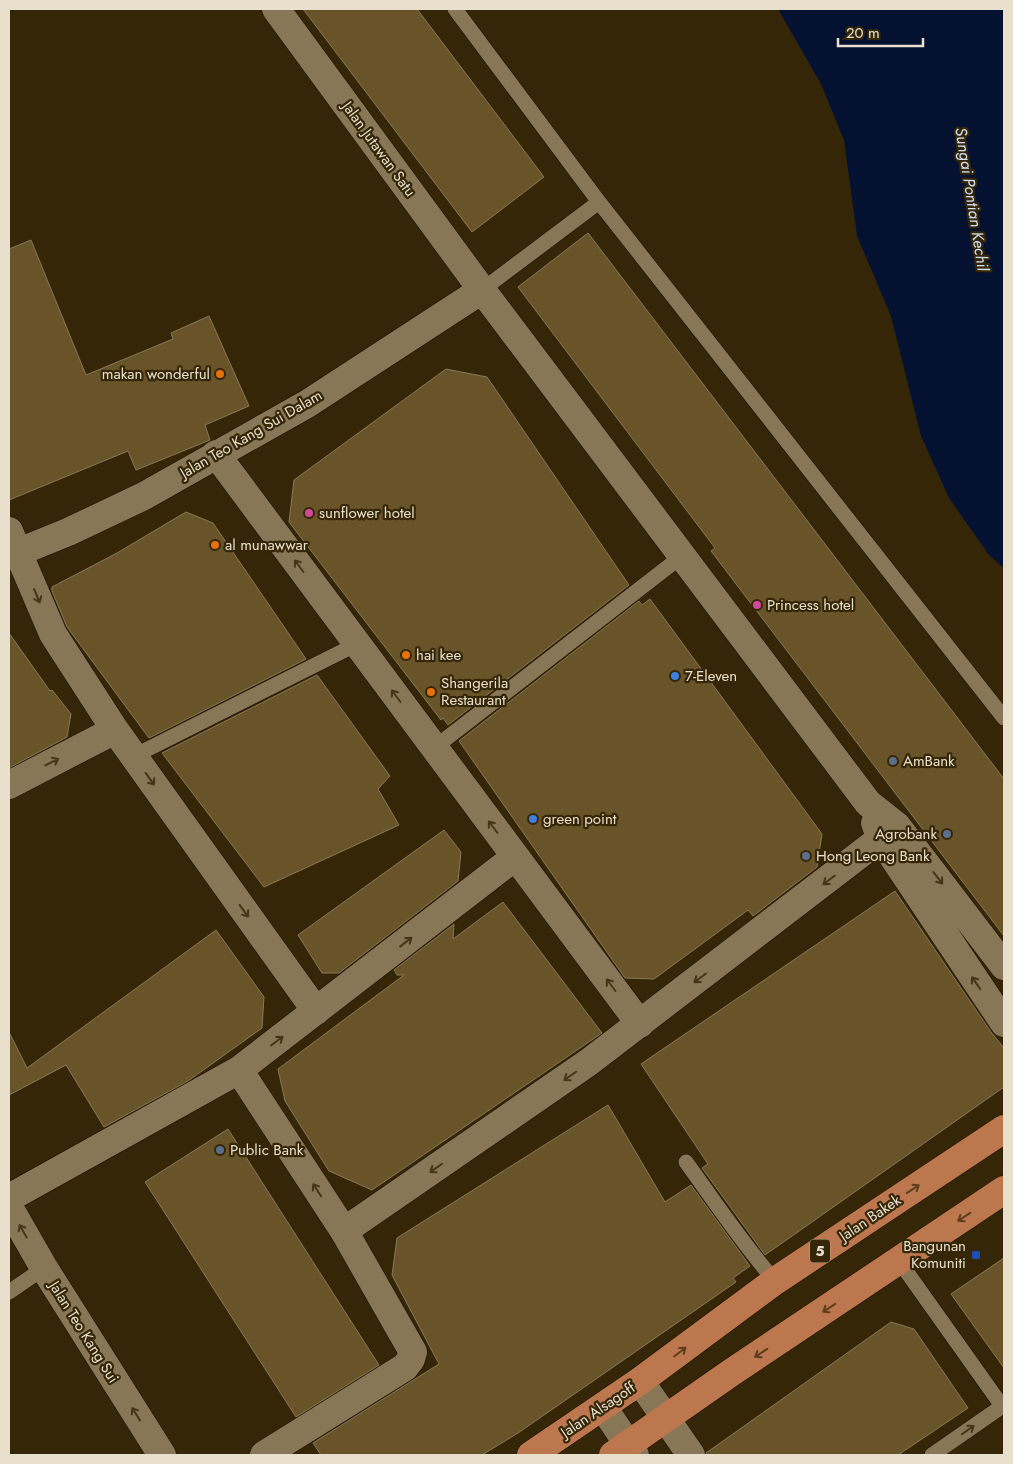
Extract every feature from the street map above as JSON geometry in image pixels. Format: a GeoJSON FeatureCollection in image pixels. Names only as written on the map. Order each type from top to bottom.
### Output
{"type":"FeatureCollection","features":[{"type":"Feature","properties":{"kind":"highway","name":"Jalan Bakek"},"geometry":{"type":"LineString","coordinates":[[640,1381],[775,1281],[1004,1129]]}},
{"type":"Feature","properties":{"kind":"highway"},"geometry":{"type":"LineString","coordinates":[[625,1452],[666,1419],[740,1367],[1004,1190]]}},
{"type":"Feature","properties":{"kind":"highway","name":"Jalan Alsagoff"},"geometry":{"type":"LineString","coordinates":[[531,1455],[640,1381]]}},
{"type":"Feature","properties":{"kind":"street","name":"Jalan Jutawan Satu"},"geometry":{"type":"LineString","coordinates":[[276,9],[482,290],[889,832]]}},
{"type":"Feature","properties":{"kind":"street","name":"Jalan Teo Kang Sui Dalam"},"geometry":{"type":"LineString","coordinates":[[12,546],[68,532],[144,496],[307,404],[482,290]]}},
{"type":"Feature","properties":{"kind":"street"},"geometry":{"type":"LineString","coordinates":[[216,454],[640,1024]]}},
{"type":"Feature","properties":{"kind":"street"},"geometry":{"type":"LineString","coordinates":[[12,546],[53,634],[115,730],[316,1011]]}},
{"type":"Feature","properties":{"kind":"street"},"geometry":{"type":"LineString","coordinates":[[9,785],[115,730]]}},
{"type":"Feature","properties":{"kind":"street"},"geometry":{"type":"LineString","coordinates":[[889,832],[1001,954]]}},
{"type":"Feature","properties":{"kind":"street"},"geometry":{"type":"LineString","coordinates":[[889,832],[1004,1023]]}},
{"type":"Feature","properties":{"kind":"street"},"geometry":{"type":"LineString","coordinates":[[344,1231],[589,1062],[889,832]]}},
{"type":"Feature","properties":{"kind":"street"},"geometry":{"type":"LineString","coordinates":[[9,1198],[238,1070],[515,857]]}},
{"type":"Feature","properties":{"kind":"street"},"geometry":{"type":"LineString","coordinates":[[238,1070],[344,1231],[413,1352],[411,1359],[405,1367],[264,1455]]}},
{"type":"Feature","properties":{"kind":"street","name":"Jalan Teo Kang Sui"},"geometry":{"type":"LineString","coordinates":[[9,1207],[44,1268],[162,1455]]}},
{"type":"Feature","properties":{"kind":"street"},"geometry":{"type":"LineString","coordinates":[[640,1381],[691,1455]]}},
{"type":"Feature","properties":{"kind":"street"},"geometry":{"type":"LineString","coordinates":[[603,1407],[625,1452]]}},
{"type":"Feature","properties":{"kind":"lane"},"geometry":{"type":"LineString","coordinates":[[456,9],[599,202],[1004,718]]}},
{"type":"Feature","properties":{"kind":"lane"},"geometry":{"type":"LineString","coordinates":[[482,290],[599,202]]}},
{"type":"Feature","properties":{"kind":"lane"},"geometry":{"type":"LineString","coordinates":[[434,748],[682,556]]}},
{"type":"Feature","properties":{"kind":"lane"},"geometry":{"type":"LineString","coordinates":[[134,756],[357,644]]}},
{"type":"Feature","properties":{"kind":"lane"},"geometry":{"type":"LineString","coordinates":[[686,1162],[743,1243],[775,1281]]}},
{"type":"Feature","properties":{"kind":"lane"},"geometry":{"type":"LineString","coordinates":[[899,1261],[1003,1406],[932,1455]]}},
{"type":"Feature","properties":{"kind":"lane"},"geometry":{"type":"LineString","coordinates":[[9,1292],[44,1268]]}},
{"type":"Feature","properties":{"kind":"water","name":"Sungai Pontian Kechil"},"geometry":{"type":"Polygon","coordinates":[[[778,9],[1004,9],[1004,568],[989,555],[949,498],[921,436],[891,316],[857,236],[844,140],[821,84],[778,9]]]}},
{"type":"Feature","properties":{"kind":"building"},"geometry":{"type":"Polygon","coordinates":[[[303,9],[417,9],[544,177],[472,232],[303,9]]]}},
{"type":"Feature","properties":{"kind":"building"},"geometry":{"type":"Polygon","coordinates":[[[588,233],[1004,779],[1004,936],[711,551],[715,548],[518,287],[588,233]]]}},
{"type":"Feature","properties":{"kind":"building"},"geometry":{"type":"Polygon","coordinates":[[[31,240],[86,375],[173,339],[171,333],[209,316],[249,406],[205,425],[210,440],[136,470],[128,451],[9,500],[9,249],[31,240]]]}},
{"type":"Feature","properties":{"kind":"building"},"geometry":{"type":"Polygon","coordinates":[[[446,369],[487,377],[629,585],[448,725],[443,718],[441,720],[289,522],[294,480],[446,369]]]}},
{"type":"Feature","properties":{"kind":"building"},"geometry":{"type":"Polygon","coordinates":[[[186,512],[213,523],[306,659],[149,738],[67,627],[52,587],[117,553],[186,512]]]}},
{"type":"Feature","properties":{"kind":"building"},"geometry":{"type":"Polygon","coordinates":[[[650,599],[822,834],[817,867],[753,916],[748,910],[654,979],[625,978],[459,741],[639,601],[642,605],[650,599]]]}},
{"type":"Feature","properties":{"kind":"building"},"geometry":{"type":"Polygon","coordinates":[[[9,633],[50,691],[52,690],[71,714],[67,737],[9,768],[9,633]]]}},
{"type":"Feature","properties":{"kind":"building"},"geometry":{"type":"Polygon","coordinates":[[[317,675],[390,776],[378,789],[399,825],[264,887],[162,753],[317,675]]]}},
{"type":"Feature","properties":{"kind":"building"},"geometry":{"type":"Polygon","coordinates":[[[444,830],[461,852],[458,881],[339,973],[322,973],[298,935],[444,830]]]}},
{"type":"Feature","properties":{"kind":"building"},"geometry":{"type":"Polygon","coordinates":[[[895,891],[991,1032],[1004,1048],[1004,1087],[765,1255],[702,1168],[708,1164],[641,1064],[895,891]]]}},
{"type":"Feature","properties":{"kind":"building"},"geometry":{"type":"Polygon","coordinates":[[[503,902],[602,1033],[372,1190],[329,1171],[285,1101],[278,1069],[404,975],[397,975],[394,970],[454,924],[453,939],[503,902]]]}},
{"type":"Feature","properties":{"kind":"building"},"geometry":{"type":"Polygon","coordinates":[[[216,930],[264,997],[262,1028],[188,1081],[104,1127],[66,1065],[9,1095],[9,1032],[27,1068],[216,930]]]}},
{"type":"Feature","properties":{"kind":"building"},"geometry":{"type":"Polygon","coordinates":[[[608,1105],[665,1202],[691,1185],[750,1266],[733,1278],[736,1282],[518,1433],[482,1455],[321,1455],[313,1443],[439,1364],[392,1275],[397,1238],[608,1105]]]}},
{"type":"Feature","properties":{"kind":"building"},"geometry":{"type":"Polygon","coordinates":[[[228,1129],[379,1365],[296,1417],[145,1182],[228,1129]]]}},
{"type":"Feature","properties":{"kind":"building"},"geometry":{"type":"Polygon","coordinates":[[[1004,1258],[1004,1368],[951,1294],[1004,1258]]]}},
{"type":"Feature","properties":{"kind":"building"},"geometry":{"type":"Polygon","coordinates":[[[891,1322],[914,1329],[968,1408],[898,1455],[706,1455],[706,1453],[891,1322]]]}},
{"type":"Feature","properties":{"kind":"place","name":"makan wonderful"},"geometry":{"type":"Point","coordinates":[220,374]}},
{"type":"Feature","properties":{"kind":"place","name":"sunflower hotel"},"geometry":{"type":"Point","coordinates":[309,513]}},
{"type":"Feature","properties":{"kind":"place","name":"al munawwar"},"geometry":{"type":"Point","coordinates":[215,545]}},
{"type":"Feature","properties":{"kind":"place","name":"Princess hotel"},"geometry":{"type":"Point","coordinates":[757,605]}},
{"type":"Feature","properties":{"kind":"place","name":"hai kee"},"geometry":{"type":"Point","coordinates":[406,655]}},
{"type":"Feature","properties":{"kind":"place","name":"7-Eleven"},"geometry":{"type":"Point","coordinates":[675,676]}},
{"type":"Feature","properties":{"kind":"place","name":"Shangerila Restaurant"},"geometry":{"type":"Point","coordinates":[431,692]}},
{"type":"Feature","properties":{"kind":"place","name":"AmBank"},"geometry":{"type":"Point","coordinates":[893,761]}},
{"type":"Feature","properties":{"kind":"place","name":"green point"},"geometry":{"type":"Point","coordinates":[533,819]}},
{"type":"Feature","properties":{"kind":"place","name":"Agrobank"},"geometry":{"type":"Point","coordinates":[947,834]}},
{"type":"Feature","properties":{"kind":"place","name":"Hong Leong Bank"},"geometry":{"type":"Point","coordinates":[806,856]}},
{"type":"Feature","properties":{"kind":"place","name":"Public Bank"},"geometry":{"type":"Point","coordinates":[220,1150]}},
{"type":"Feature","properties":{"kind":"place","name":"Bangunan Komuniti"},"geometry":{"type":"Point","coordinates":[976,1255]}}]}
